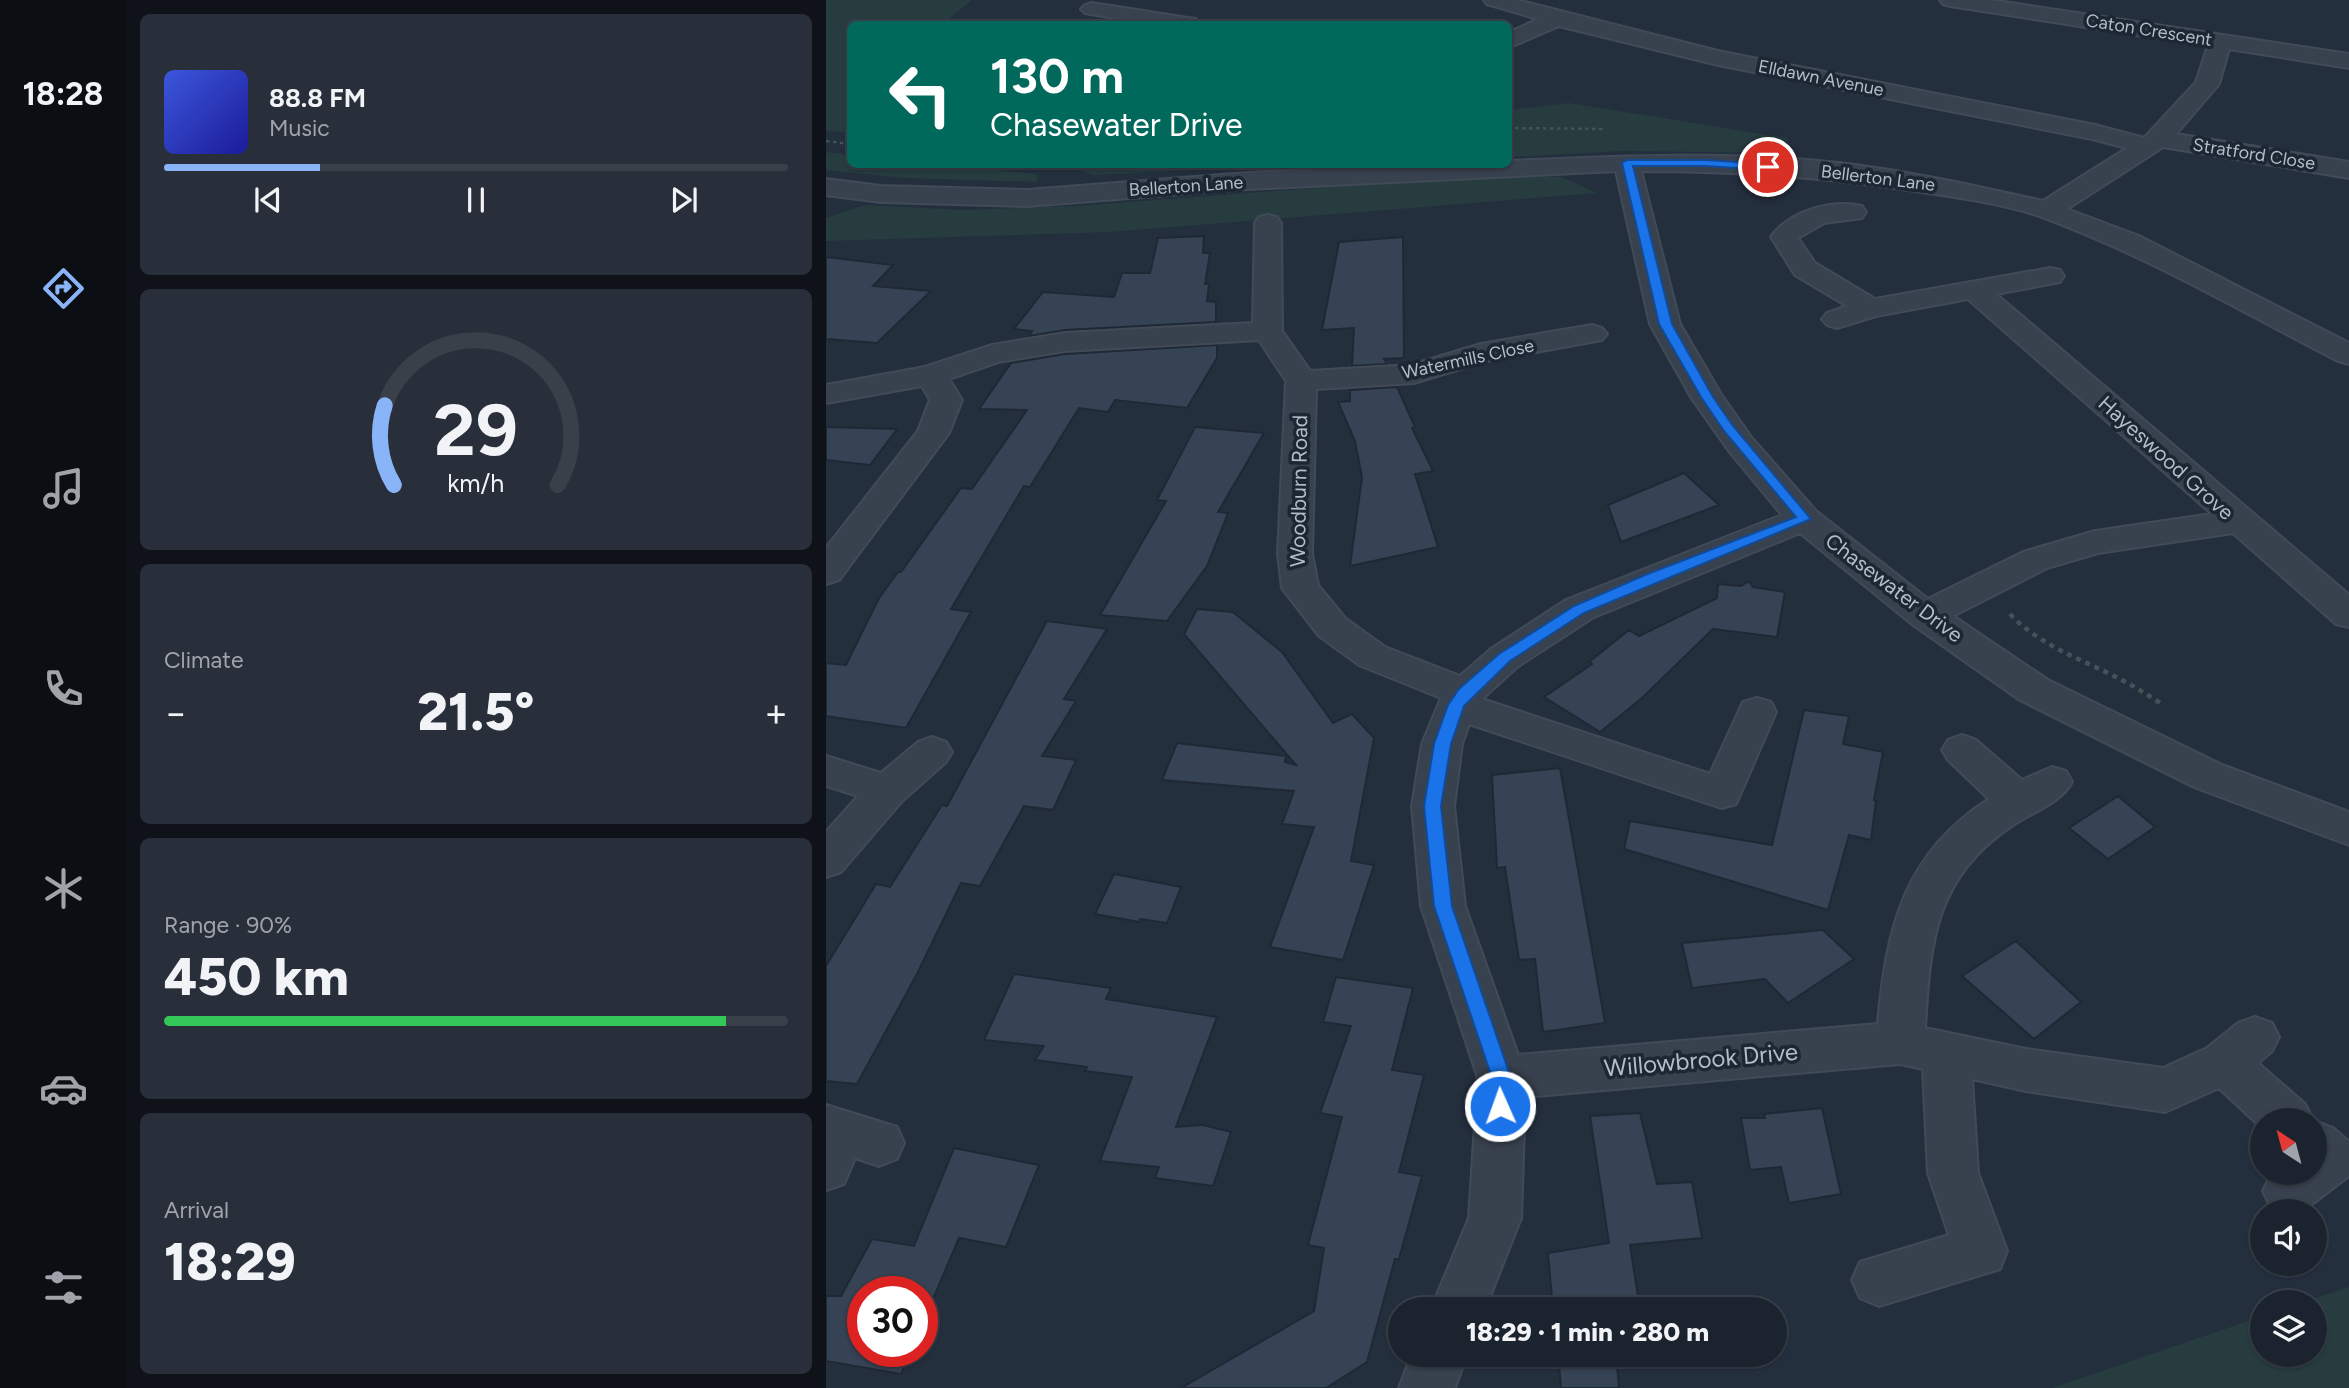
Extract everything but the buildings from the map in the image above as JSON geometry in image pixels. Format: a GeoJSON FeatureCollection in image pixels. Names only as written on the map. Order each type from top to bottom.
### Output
{"type":"FeatureCollection","features":[{"type":"Feature","properties":{"kind":"street","name":"Elldawn Avenue"},"geometry":{"type":"LineString","coordinates":[[1494,0],[1556,19],[1737,61],[2154,143]]}},
{"type":"Feature","properties":{"kind":"street","name":"Caton Crescent"},"geometry":{"type":"LineString","coordinates":[[1950,0],[2349,61]]}},
{"type":"Feature","properties":{"kind":"street"},"geometry":{"type":"LineString","coordinates":[[1092,9],[1169,21]]}},
{"type":"Feature","properties":{"kind":"street"},"geometry":{"type":"LineString","coordinates":[[1512,40],[1556,19]]}},
{"type":"Feature","properties":{"kind":"street"},"geometry":{"type":"LineString","coordinates":[[2047,210],[2154,143],[2207,84],[2221,41]]}},
{"type":"Feature","properties":{"kind":"street","name":"Stratford Close"},"geometry":{"type":"LineString","coordinates":[[2154,143],[2349,170]]}},
{"type":"Feature","properties":{"kind":"street","name":"Bellerton Lane"},"geometry":{"type":"LineString","coordinates":[[827,187],[881,194],[1027,198],[1247,181],[1627,163],[1705,163],[1838,171],[1955,189],[2047,210],[2129,242],[2349,355]]}},
{"type":"Feature","properties":{"kind":"street","name":"Chasewater Drive"},"geometry":{"type":"LineString","coordinates":[[1627,163],[1665,324],[1707,397],[1733,435],[1804,519],[1925,615],[2034,690],[2208,776],[2349,829]]}},
{"type":"Feature","properties":{"kind":"street"},"geometry":{"type":"LineString","coordinates":[[1853,212],[1823,214],[1800,222],[1784,237],[1805,269],[1870,308]]}},
{"type":"Feature","properties":{"kind":"street"},"geometry":{"type":"LineString","coordinates":[[1268,223],[1267,331],[1301,381]]}},
{"type":"Feature","properties":{"kind":"street"},"geometry":{"type":"LineString","coordinates":[[1837,319],[1870,308],[2050,276]]}},
{"type":"Feature","properties":{"kind":"street","name":"Hayeswood Grove"},"geometry":{"type":"LineString","coordinates":[[1974,290],[2240,521]]}},
{"type":"Feature","properties":{"kind":"street"},"geometry":{"type":"LineString","coordinates":[[826,394],[931,374],[992,354],[1065,342],[1267,331]]}},
{"type":"Feature","properties":{"kind":"street","name":"Watermills Close"},"geometry":{"type":"LineString","coordinates":[[1301,381],[1414,374],[1481,353],[1592,334]]}},
{"type":"Feature","properties":{"kind":"street"},"geometry":{"type":"LineString","coordinates":[[826,572],[933,433],[946,400],[931,374]]}},
{"type":"Feature","properties":{"kind":"street","name":"Woodburn Road"},"geometry":{"type":"LineString","coordinates":[[1301,381],[1295,554],[1300,589],[1332,627],[1372,656],[1461,699],[1722,793],[1757,712]]}},
{"type":"Feature","properties":{"kind":"street"},"geometry":{"type":"LineString","coordinates":[[1463,1297],[1495,1217],[1502,1078],[1443,906],[1433,806],[1442,744],[1461,699],[1504,658],[1579,609],[1804,519]]}},
{"type":"Feature","properties":{"kind":"street"},"geometry":{"type":"LineString","coordinates":[[2240,521],[2349,614]]}},
{"type":"Feature","properties":{"kind":"street","name":"Hayeswood Grove"},"geometry":{"type":"LineString","coordinates":[[1925,615],[2035,560],[2095,542],[2240,521]]}},
{"type":"Feature","properties":{"kind":"street"},"geometry":{"type":"LineString","coordinates":[[1879,1280],[1981,1251],[1953,1173],[1923,1048],[1904,986],[1913,934],[1926,890],[1958,846],[1985,823],[2035,792],[1962,750]]}},
{"type":"Feature","properties":{"kind":"street"},"geometry":{"type":"LineString","coordinates":[[826,860],[888,790],[932,752]]}},
{"type":"Feature","properties":{"kind":"street"},"geometry":{"type":"LineString","coordinates":[[826,771],[888,790]]}},
{"type":"Feature","properties":{"kind":"street","name":"Willowbrook Drive"},"geometry":{"type":"LineString","coordinates":[[1502,1078],[1923,1048],[2026,1070],[2165,1090],[2239,1050],[2280,1108]]}},
{"type":"Feature","properties":{"kind":"street"},"geometry":{"type":"LineString","coordinates":[[1427,1388],[1435,1367]]}},
{"type":"Feature","properties":{"kind":"path"},"geometry":{"type":"LineString","coordinates":[[826,141],[847,144]]}},
{"type":"Feature","properties":{"kind":"green space"},"geometry":{"type":"Polygon","coordinates":[[[826,0],[972,0],[946,21],[847,21],[847,132],[826,131],[826,0]]]}},
{"type":"Feature","properties":{"kind":"green space"},"geometry":{"type":"Polygon","coordinates":[[[1569,103],[1788,138],[1782,153],[1623,151],[1512,157],[1512,110],[1569,103]]]}},
{"type":"Feature","properties":{"kind":"green space"},"geometry":{"type":"Polygon","coordinates":[[[826,152],[847,155],[847,168],[980,168],[1036,174],[1038,182],[905,178],[826,170],[826,152]]]}},
{"type":"Feature","properties":{"kind":"green space"},"geometry":{"type":"Polygon","coordinates":[[[1069,168],[1233,168],[1095,175],[1069,168]]]}},
{"type":"Feature","properties":{"kind":"green space"},"geometry":{"type":"Polygon","coordinates":[[[1527,175],[1562,177],[1597,193],[1110,232],[826,241],[826,218],[865,205],[963,210],[1076,206],[1408,181],[1527,175]]]}},
{"type":"Feature","properties":{"kind":"green space"},"geometry":{"type":"Polygon","coordinates":[[[2349,1287],[2349,1388],[2052,1388],[2250,1320],[2250,1367],[2327,1367],[2327,1294],[2349,1287]]]}},
{"type":"Feature","properties":{"kind":"route"},"geometry":{"type":"LineString","coordinates":[[1500,1106],[1502,1078],[1443,906],[1433,806],[1442,744],[1456,705],[1465,693],[1504,658],[1579,609],[1804,519],[1729,429],[1707,397],[1665,324],[1627,163],[1705,163],[1768,167]]}}]}
